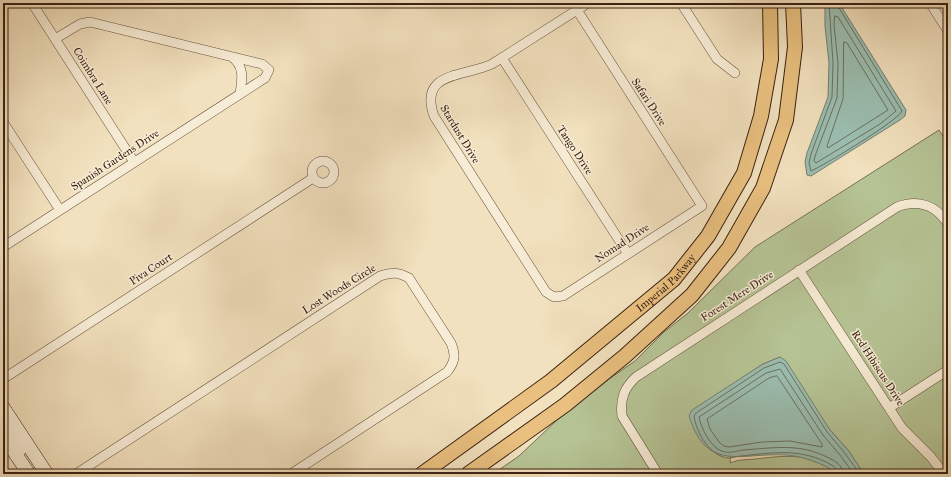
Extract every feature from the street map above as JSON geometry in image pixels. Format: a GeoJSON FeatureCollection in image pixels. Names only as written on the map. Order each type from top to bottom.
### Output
{"type":"FeatureCollection","features":[{"type":"Feature","properties":{"kind":"main road","name":"Imperial Parkway"},"geometry":{"type":"LineString","coordinates":[[422,474],[551,381],[674,279],[708,236],[744,173],[761,116],[771,59],[770,3]]}},
{"type":"Feature","properties":{"kind":"main road"},"geometry":{"type":"LineString","coordinates":[[468,474],[565,405],[625,356],[692,295],[729,248],[763,188],[786,120],[795,47],[793,3]]}},
{"type":"Feature","properties":{"kind":"street","name":"Coimbra Lane"},"geometry":{"type":"LineString","coordinates":[[32,3],[134,162]]}},
{"type":"Feature","properties":{"kind":"street","name":"Stardust Drive"},"geometry":{"type":"LineString","coordinates":[[554,296],[546,292],[434,116],[430,98],[433,88],[439,81],[448,76],[483,68],[502,58],[588,3]]}},
{"type":"Feature","properties":{"kind":"street"},"geometry":{"type":"LineString","coordinates":[[681,3],[716,59],[735,72]]}},
{"type":"Feature","properties":{"kind":"street"},"geometry":{"type":"LineString","coordinates":[[930,3],[948,31]]}},
{"type":"Feature","properties":{"kind":"street","name":"Safari Drive"},"geometry":{"type":"LineString","coordinates":[[577,10],[702,206]]}},
{"type":"Feature","properties":{"kind":"street","name":"Spanish Gardens Drive"},"geometry":{"type":"LineString","coordinates":[[3,248],[265,78],[269,70],[262,64],[90,22],[71,28],[55,39]]}},
{"type":"Feature","properties":{"kind":"street"},"geometry":{"type":"LineString","coordinates":[[232,57],[239,64],[242,74],[240,94]]}},
{"type":"Feature","properties":{"kind":"street","name":"Tango Drive"},"geometry":{"type":"LineString","coordinates":[[502,58],[628,254]]}},
{"type":"Feature","properties":{"kind":"street"},"geometry":{"type":"LineString","coordinates":[[3,122],[60,210]]}},
{"type":"Feature","properties":{"kind":"street","name":"Piva Court"},"geometry":{"type":"LineString","coordinates":[[3,379],[313,178]]}},
{"type":"Feature","properties":{"kind":"street","name":"Forest Mere Drive"},"geometry":{"type":"LineString","coordinates":[[658,474],[622,416],[622,399],[628,384],[646,369],[885,214],[906,203],[917,202],[936,209],[948,224]]}},
{"type":"Feature","properties":{"kind":"street","name":"Nomad Drive"},"geometry":{"type":"LineString","coordinates":[[554,296],[563,296],[702,206]]}},
{"type":"Feature","properties":{"kind":"street","name":"Red Hibiscus Drive"},"geometry":{"type":"LineString","coordinates":[[800,270],[902,428],[931,457],[944,474]]}},
{"type":"Feature","properties":{"kind":"street","name":"Lost Woods Circle"},"geometry":{"type":"LineString","coordinates":[[76,474],[380,276],[390,272],[400,273],[409,278],[452,343],[455,353],[453,364],[447,372],[291,474]]}},
{"type":"Feature","properties":{"kind":"street"},"geometry":{"type":"LineString","coordinates":[[889,408],[948,370]]}},
{"type":"Feature","properties":{"kind":"street"},"geometry":{"type":"LineString","coordinates":[[3,407],[47,474]]}},
{"type":"Feature","properties":{"kind":"street"},"geometry":{"type":"LineString","coordinates":[[3,428],[10,434],[37,474]]}},
{"type":"Feature","properties":{"kind":"street"},"geometry":{"type":"LineString","coordinates":[[3,435],[28,474]]}},
{"type":"Feature","properties":{"kind":"green space"},"geometry":{"type":"Polygon","coordinates":[[[939,130],[948,144],[948,474],[864,474],[848,450],[830,430],[780,357],[763,364],[736,382],[730,463],[743,460],[787,456],[808,458],[828,467],[836,474],[493,474],[519,456],[557,420],[609,379],[635,361],[664,332],[688,313],[755,247],[939,130]]]}},
{"type":"Feature","properties":{"kind":"water"},"geometry":{"type":"Polygon","coordinates":[[[825,3],[839,3],[906,110],[905,116],[900,120],[811,176],[807,175],[805,162],[828,97],[829,63],[825,26],[825,3]]]}},
{"type":"Feature","properties":{"kind":"water"},"geometry":{"type":"Polygon","coordinates":[[[780,357],[786,361],[830,430],[848,450],[864,474],[840,475],[819,463],[795,456],[731,456],[718,454],[707,447],[697,435],[689,416],[692,410],[763,364],[780,357]]]}}]}
